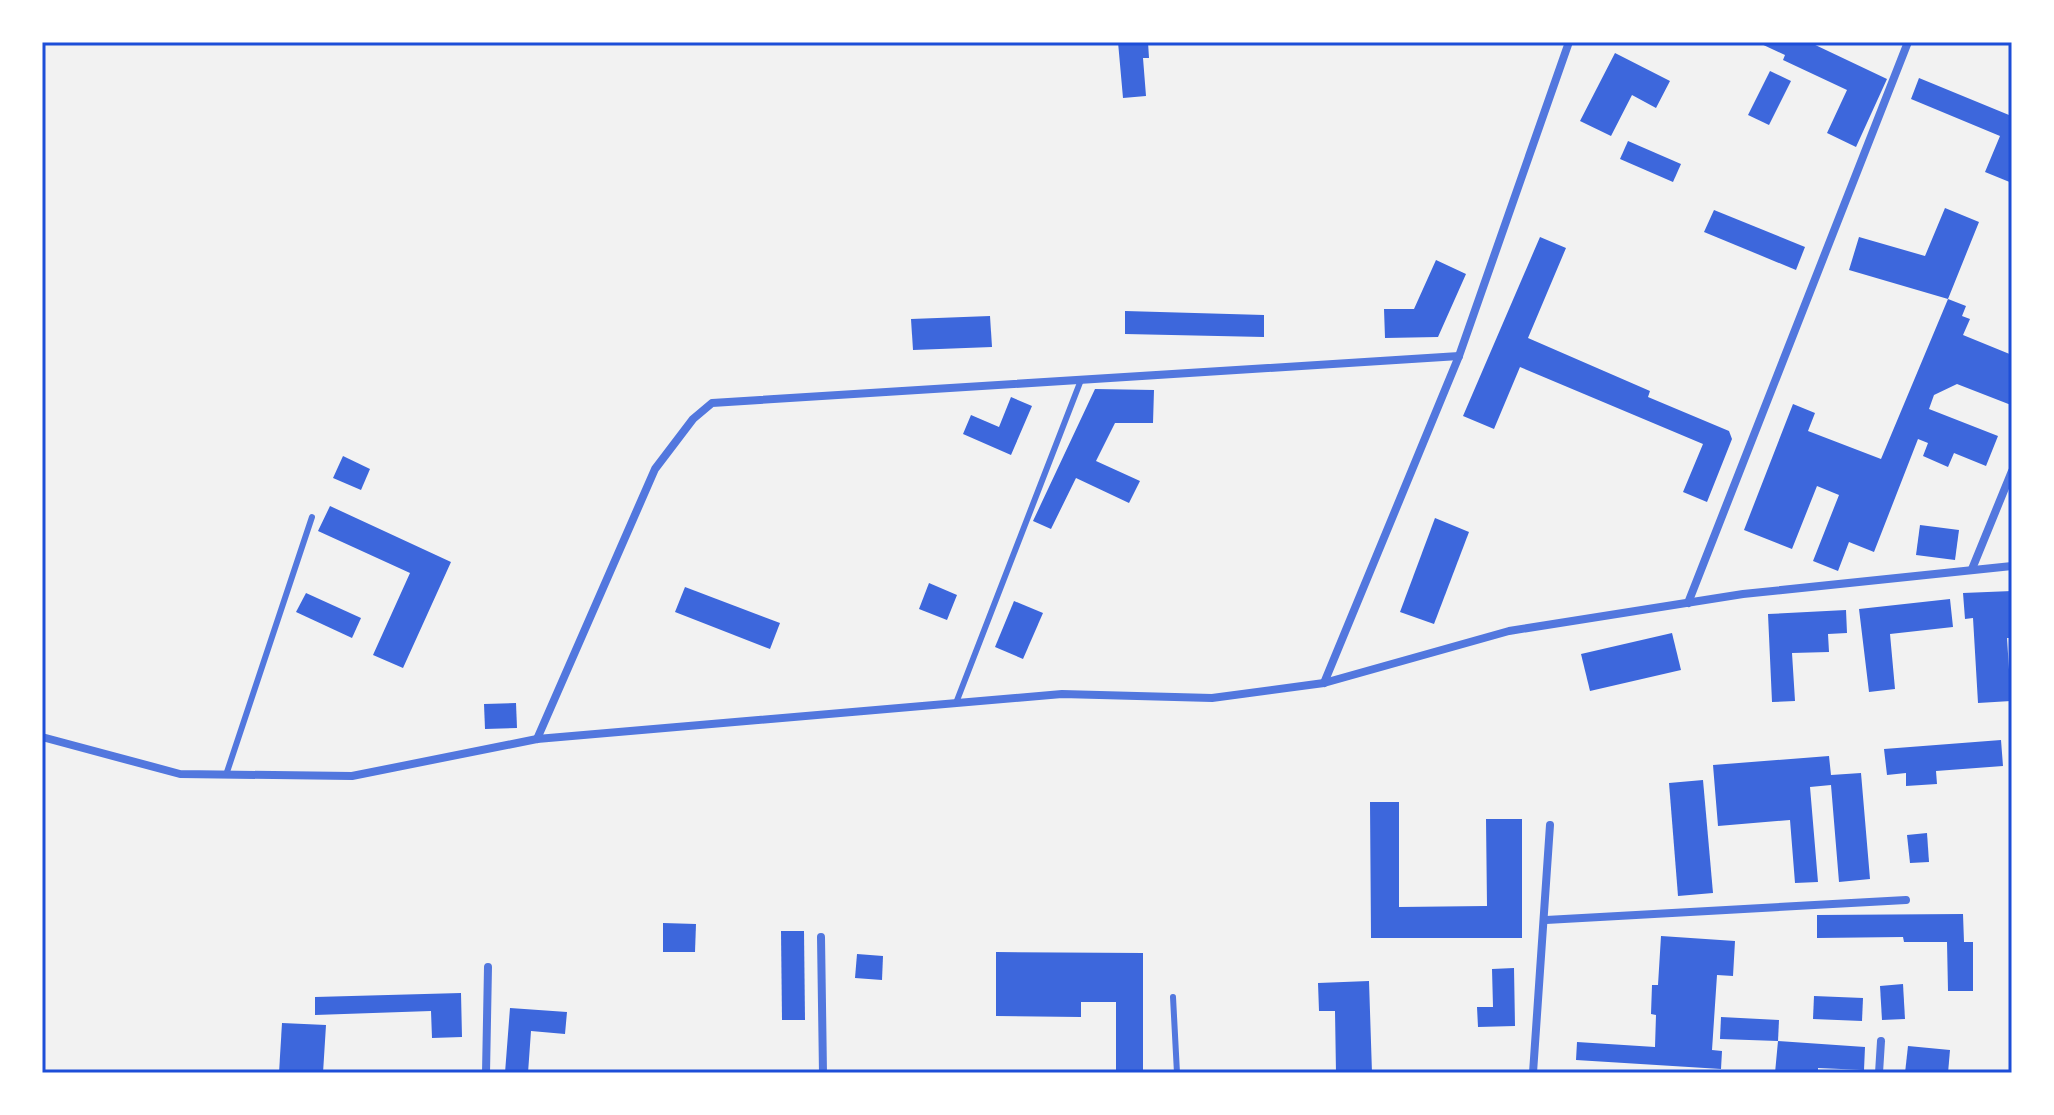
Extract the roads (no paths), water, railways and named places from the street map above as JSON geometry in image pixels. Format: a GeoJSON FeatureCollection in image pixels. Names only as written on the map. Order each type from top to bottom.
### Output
{"type":"FeatureCollection","features":[{"type":"Feature","properties":{"kind":"street"},"geometry":{"type":"LineString","coordinates":[[1324,683],[1459,356],[1569,42]]}},
{"type":"Feature","properties":{"kind":"street"},"geometry":{"type":"LineString","coordinates":[[1688,603],[1908,42]]}},
{"type":"Feature","properties":{"kind":"street"},"geometry":{"type":"LineString","coordinates":[[537,739],[655,469],[693,419],[712,403],[1459,356]]}},
{"type":"Feature","properties":{"kind":"street"},"geometry":{"type":"LineString","coordinates":[[1972,569],[2012,471]]}},
{"type":"Feature","properties":{"kind":"street"},"geometry":{"type":"LineString","coordinates":[[42,737],[180,774],[352,776],[537,739],[1062,694],[1212,698],[1324,683],[1509,631],[1688,603],[2012,566]]}},
{"type":"Feature","properties":{"kind":"street"},"geometry":{"type":"LineString","coordinates":[[1533,1073],[1546,920],[1550,825]]}},
{"type":"Feature","properties":{"kind":"street"},"geometry":{"type":"LineString","coordinates":[[1546,920],[1906,900]]}},
{"type":"Feature","properties":{"kind":"street"},"geometry":{"type":"LineString","coordinates":[[821,937],[823,1073]]}},
{"type":"Feature","properties":{"kind":"street"},"geometry":{"type":"LineString","coordinates":[[486,1073],[488,967]]}},
{"type":"Feature","properties":{"kind":"street"},"geometry":{"type":"LineString","coordinates":[[1879,1073],[1881,1041]]}},
{"type":"Feature","properties":{"kind":"lane"},"geometry":{"type":"LineString","coordinates":[[956,703],[1081,380]]}},
{"type":"Feature","properties":{"kind":"lane"},"geometry":{"type":"LineString","coordinates":[[226,775],[312,517]]}},
{"type":"Feature","properties":{"kind":"lane"},"geometry":{"type":"LineString","coordinates":[[1173,997],[1177,1073]]}}]}
